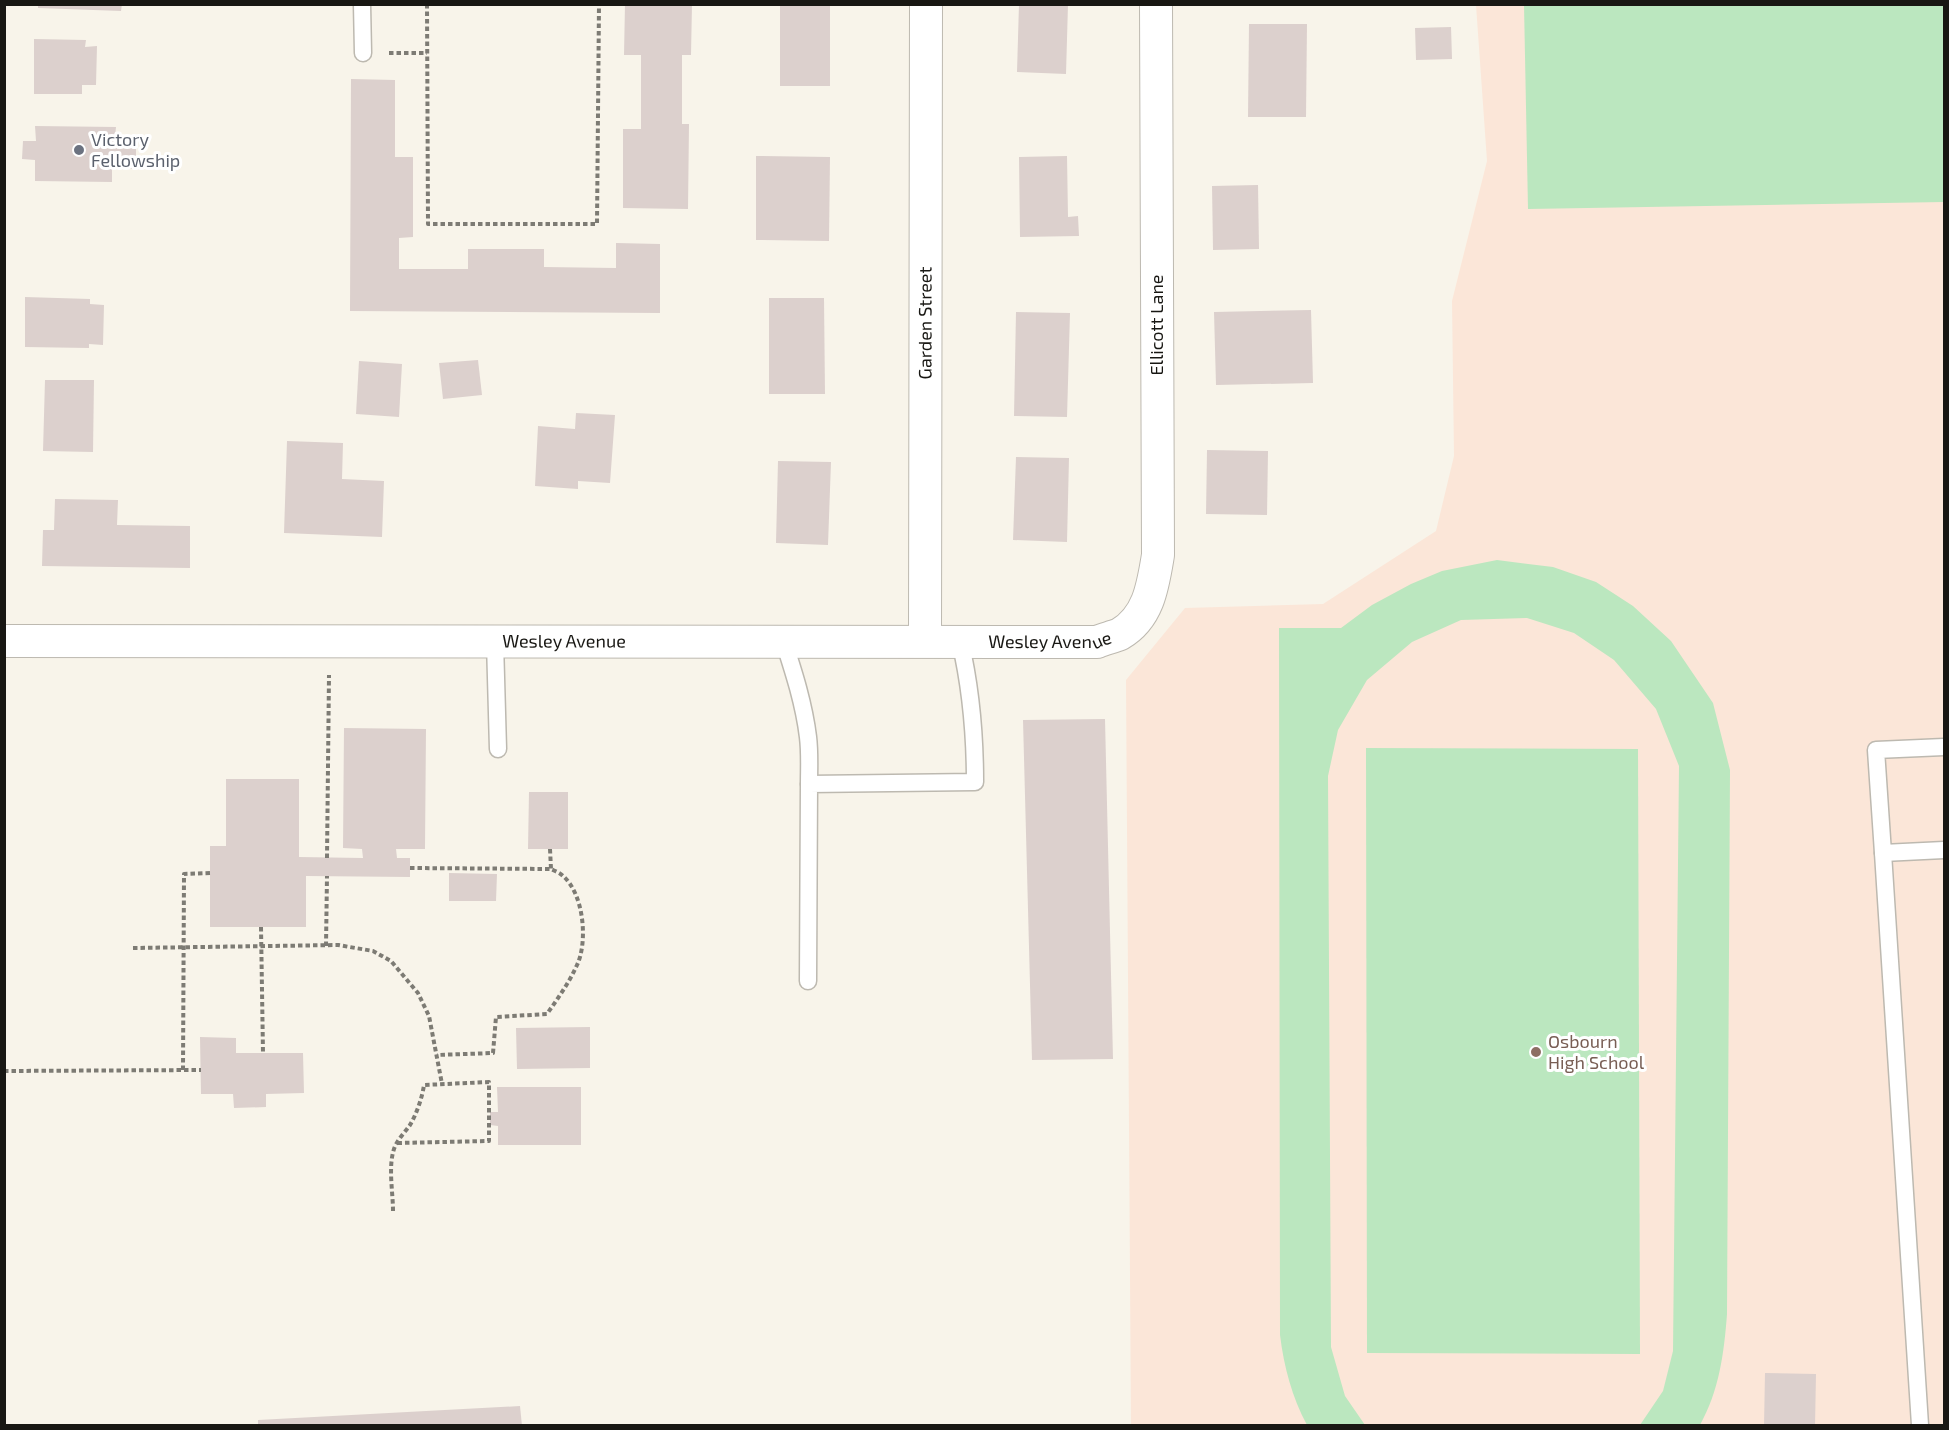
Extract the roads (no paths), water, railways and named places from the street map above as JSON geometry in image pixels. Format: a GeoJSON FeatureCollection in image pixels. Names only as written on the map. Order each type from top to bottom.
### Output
{"type":"FeatureCollection","features":[{"type":"Feature","properties":{"kind":"street","name":"Garden Street"},"geometry":{"type":"LineString","coordinates":[[925,642],[926,4]]}},
{"type":"Feature","properties":{"kind":"street","name":"Ellicott Lane"},"geometry":{"type":"LineString","coordinates":[[1120,634],[1138,618],[1150,597],[1158,555],[1156,4]]}},
{"type":"Feature","properties":{"kind":"street","name":"Wesley Avenue"},"geometry":{"type":"LineString","coordinates":[[4,641],[1097,642],[1120,634]]}},
{"type":"Feature","properties":{"kind":"lane"},"geometry":{"type":"LineString","coordinates":[[362,4],[363,53]]}},
{"type":"Feature","properties":{"kind":"lane"},"geometry":{"type":"LineString","coordinates":[[809,784],[975,782],[972,703],[960,641]]}},
{"type":"Feature","properties":{"kind":"lane"},"geometry":{"type":"LineString","coordinates":[[495,642],[498,749]]}},
{"type":"Feature","properties":{"kind":"lane"},"geometry":{"type":"LineString","coordinates":[[784,642],[799,689],[809,739],[808,981]]}},
{"type":"Feature","properties":{"kind":"lane"},"geometry":{"type":"LineString","coordinates":[[1920,1425],[1876,750],[1944,747]]}},
{"type":"Feature","properties":{"kind":"lane"},"geometry":{"type":"LineString","coordinates":[[1883,853],[1944,850]]}},
{"type":"Feature","properties":{"kind":"place","name":"Victory Fellowship"},"geometry":{"type":"Point","coordinates":[79,150]}},
{"type":"Feature","properties":{"kind":"place","name":"Osbourn High School"},"geometry":{"type":"Point","coordinates":[1536,1052]}}]}
